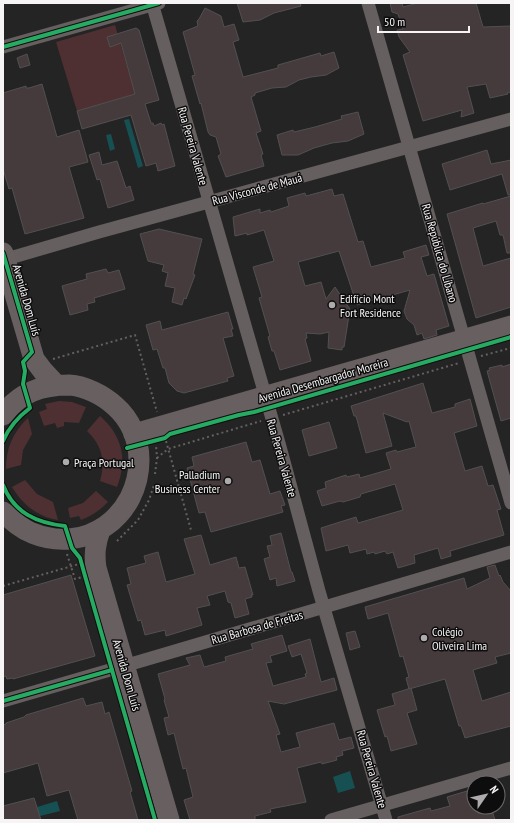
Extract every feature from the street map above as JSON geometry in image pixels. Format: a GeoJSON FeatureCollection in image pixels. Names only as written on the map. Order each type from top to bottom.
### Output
{"type":"FeatureCollection","features":[{"type":"Feature","properties":{"kind":"main road","name":"Avenida Dom Luís"},"geometry":{"type":"LineString","coordinates":[[4,257],[34,359],[56,385]]}},
{"type":"Feature","properties":{"kind":"main road","name":"Avenida Desembargador Moreira"},"geometry":{"type":"LineString","coordinates":[[151,440],[265,397],[511,326]]}},
{"type":"Feature","properties":{"kind":"main road"},"geometry":{"type":"LineString","coordinates":[[3,415],[16,401],[31,391],[42,387],[72,385],[97,393],[104,397],[151,440],[139,454],[138,478],[132,497],[116,519],[100,530],[67,544],[31,533],[15,523],[3,512]]}},
{"type":"Feature","properties":{"kind":"main road","name":"Avenida Dom Luís"},"geometry":{"type":"LineString","coordinates":[[100,530],[95,542],[94,556],[96,568],[169,820]]}},
{"type":"Feature","properties":{"kind":"street","name":"Rua República do Líbano"},"geometry":{"type":"LineString","coordinates":[[368,3],[511,503]]}},
{"type":"Feature","properties":{"kind":"street"},"geometry":{"type":"LineString","coordinates":[[3,47],[155,4]]}},
{"type":"Feature","properties":{"kind":"street","name":"Rua Pereira Valente"},"geometry":{"type":"LineString","coordinates":[[155,4],[209,202],[386,820]]}},
{"type":"Feature","properties":{"kind":"street","name":"Rua Visconde de Mauá"},"geometry":{"type":"LineString","coordinates":[[4,257],[511,119]]}},
{"type":"Feature","properties":{"kind":"street","name":"Rua Barbosa de Freitas"},"geometry":{"type":"LineString","coordinates":[[3,701],[511,552]]}},
{"type":"Feature","properties":{"kind":"street"},"geometry":{"type":"LineString","coordinates":[[331,820],[511,768]]}},
{"type":"Feature","properties":{"kind":"path"},"geometry":{"type":"LineString","coordinates":[[49,360],[135,335],[158,413]]}},
{"type":"Feature","properties":{"kind":"path"},"geometry":{"type":"LineString","coordinates":[[478,358],[511,348]]}},
{"type":"Feature","properties":{"kind":"path"},"geometry":{"type":"LineString","coordinates":[[279,416],[462,362]]}},
{"type":"Feature","properties":{"kind":"path"},"geometry":{"type":"LineString","coordinates":[[158,458],[168,449],[262,421]]}},
{"type":"Feature","properties":{"kind":"path"},"geometry":{"type":"LineString","coordinates":[[151,440],[168,449],[191,530]]}},
{"type":"Feature","properties":{"kind":"path"},"geometry":{"type":"LineString","coordinates":[[67,544],[80,558],[84,577],[75,579],[67,544]]}},
{"type":"Feature","properties":{"kind":"path"},"geometry":{"type":"LineString","coordinates":[[3,586],[79,564]]}},
{"type":"Feature","properties":{"kind":"shaded area"},"geometry":{"type":"Polygon","coordinates":[[[115,25],[135,94],[77,111],[56,42],[115,25]]]}},
{"type":"Feature","properties":{"kind":"shaded area"},"geometry":{"type":"Polygon","coordinates":[[[59,401],[72,402],[86,407],[79,423],[64,422],[64,426],[57,428],[55,423],[44,426],[39,412],[47,409],[45,404],[59,401]]]}},
{"type":"Feature","properties":{"kind":"shaded area"},"geometry":{"type":"Polygon","coordinates":[[[100,416],[113,431],[121,448],[122,467],[117,487],[100,481],[103,467],[101,454],[96,442],[87,431],[100,416]]]}},
{"type":"Feature","properties":{"kind":"shaded area"},"geometry":{"type":"Polygon","coordinates":[[[28,418],[32,434],[23,450],[21,465],[6,469],[7,454],[11,441],[18,429],[28,418]]]}},
{"type":"Feature","properties":{"kind":"shaded area"},"geometry":{"type":"Polygon","coordinates":[[[25,480],[37,494],[53,502],[58,520],[37,513],[31,509],[16,493],[12,487],[25,480]]]}},
{"type":"Feature","properties":{"kind":"shaded area"},"geometry":{"type":"Polygon","coordinates":[[[96,491],[108,502],[96,512],[81,520],[79,516],[70,518],[68,508],[83,503],[96,491]]]}},
{"type":"Feature","properties":{"kind":"water"},"geometry":{"type":"Polygon","coordinates":[[[129,119],[143,166],[138,168],[124,120],[129,119]]]}},
{"type":"Feature","properties":{"kind":"water"},"geometry":{"type":"Polygon","coordinates":[[[111,134],[115,149],[110,151],[106,135],[111,134]]]}},
{"type":"Feature","properties":{"kind":"water"},"geometry":{"type":"Polygon","coordinates":[[[350,771],[355,788],[338,793],[333,777],[350,771]]]}},
{"type":"Feature","properties":{"kind":"water"},"geometry":{"type":"Polygon","coordinates":[[[57,801],[60,811],[40,816],[37,807],[57,801]]]}},
{"type":"Feature","properties":{"kind":"building"},"geometry":{"type":"Polygon","coordinates":[[[237,3],[300,3],[301,6],[274,13],[260,20],[243,22],[237,3]]]}},
{"type":"Feature","properties":{"kind":"building"},"geometry":{"type":"Polygon","coordinates":[[[390,3],[402,3],[403,7],[418,3],[476,3],[483,27],[511,26],[511,92],[490,98],[486,84],[467,87],[474,113],[461,117],[462,110],[423,121],[403,55],[410,52],[399,37],[397,30],[403,29],[398,14],[392,12],[390,3]]]}},
{"type":"Feature","properties":{"kind":"building"},"geometry":{"type":"Polygon","coordinates":[[[205,8],[221,16],[224,27],[234,24],[239,40],[233,42],[243,77],[278,68],[278,65],[320,53],[321,56],[334,52],[339,68],[326,75],[299,80],[286,87],[272,88],[255,93],[255,95],[251,97],[261,131],[256,133],[263,154],[261,155],[264,166],[226,177],[218,156],[221,154],[216,137],[210,135],[208,132],[201,103],[200,104],[192,76],[195,75],[183,32],[198,26],[197,21],[205,8]]]}},
{"type":"Feature","properties":{"kind":"building"},"geometry":{"type":"Polygon","coordinates":[[[136,28],[139,30],[159,100],[145,104],[151,123],[153,123],[154,126],[161,123],[162,125],[164,124],[175,166],[158,171],[156,163],[146,166],[131,115],[82,129],[77,111],[135,94],[121,43],[110,47],[107,37],[136,28]]]}},
{"type":"Feature","properties":{"kind":"building"},"geometry":{"type":"Polygon","coordinates":[[[27,54],[30,65],[20,68],[17,58],[27,54]]]}},
{"type":"Feature","properties":{"kind":"building"},"geometry":{"type":"Polygon","coordinates":[[[42,84],[57,137],[79,130],[88,162],[69,167],[84,218],[25,234],[12,188],[9,189],[3,169],[3,93],[26,86],[26,88],[29,88],[42,84]]]}},
{"type":"Feature","properties":{"kind":"building"},"geometry":{"type":"Polygon","coordinates":[[[358,112],[364,134],[348,141],[332,143],[314,148],[298,155],[282,155],[277,135],[293,130],[294,132],[315,127],[342,119],[341,116],[358,112]]]}},
{"type":"Feature","properties":{"kind":"building"},"geometry":{"type":"Polygon","coordinates":[[[487,150],[491,164],[511,160],[511,195],[508,195],[502,174],[450,190],[442,164],[487,150]]]}},
{"type":"Feature","properties":{"kind":"building"},"geometry":{"type":"Polygon","coordinates":[[[99,152],[102,165],[117,161],[126,188],[130,186],[134,200],[108,208],[100,179],[97,180],[89,155],[99,152]]]}},
{"type":"Feature","properties":{"kind":"building"},"geometry":{"type":"Polygon","coordinates":[[[332,189],[334,196],[343,194],[358,242],[363,241],[371,267],[405,258],[403,252],[426,245],[429,255],[421,257],[427,276],[434,274],[449,326],[436,330],[437,335],[424,339],[422,333],[417,335],[414,325],[407,319],[404,311],[410,290],[357,305],[339,251],[298,262],[305,286],[321,282],[326,299],[335,287],[350,309],[344,347],[342,347],[342,350],[328,348],[329,332],[320,334],[306,333],[307,338],[305,339],[311,361],[280,370],[268,337],[270,336],[259,298],[262,297],[253,267],[274,261],[264,230],[247,235],[247,233],[235,236],[233,217],[260,209],[260,213],[270,210],[271,212],[289,206],[287,198],[305,193],[306,196],[332,189]]]}},
{"type":"Feature","properties":{"kind":"building"},"geometry":{"type":"Polygon","coordinates":[[[511,196],[511,253],[507,253],[503,235],[500,235],[496,221],[473,228],[483,266],[511,258],[511,307],[476,318],[447,214],[511,196]]]}},
{"type":"Feature","properties":{"kind":"building"},"geometry":{"type":"Polygon","coordinates":[[[159,229],[202,239],[193,274],[195,275],[186,299],[184,298],[182,305],[172,302],[175,288],[165,286],[168,273],[162,271],[164,265],[148,261],[140,234],[159,229]]]}},
{"type":"Feature","properties":{"kind":"building"},"geometry":{"type":"Polygon","coordinates":[[[106,269],[108,273],[119,270],[125,289],[94,298],[95,302],[87,304],[88,310],[70,315],[62,286],[87,279],[86,274],[106,269]]]}},
{"type":"Feature","properties":{"kind":"building"},"geometry":{"type":"Polygon","coordinates":[[[228,312],[233,329],[231,329],[233,336],[223,338],[234,376],[227,378],[228,381],[184,393],[177,391],[169,383],[165,368],[163,368],[157,349],[153,350],[146,325],[160,321],[162,330],[228,312]]]}},
{"type":"Feature","properties":{"kind":"building"},"geometry":{"type":"Polygon","coordinates":[[[511,364],[511,418],[501,421],[487,371],[490,370],[489,368],[502,365],[502,367],[511,364]]]}},
{"type":"Feature","properties":{"kind":"building"},"geometry":{"type":"Polygon","coordinates":[[[423,383],[432,413],[455,407],[455,404],[470,399],[477,426],[454,433],[465,471],[482,466],[488,486],[493,485],[501,509],[497,510],[504,535],[450,551],[451,556],[441,559],[438,548],[414,555],[415,563],[398,568],[393,552],[387,554],[385,551],[375,554],[374,552],[367,554],[366,549],[350,553],[348,545],[326,551],[321,528],[356,517],[358,523],[403,510],[395,484],[361,494],[360,497],[322,506],[317,491],[326,488],[325,482],[346,475],[347,477],[359,474],[360,478],[391,469],[386,453],[416,447],[409,421],[407,422],[383,413],[392,446],[366,453],[356,416],[354,416],[351,406],[423,383]]]}},
{"type":"Feature","properties":{"kind":"building"},"geometry":{"type":"Polygon","coordinates":[[[329,422],[337,448],[309,456],[302,430],[329,422]]]}},
{"type":"Feature","properties":{"kind":"building","name":"Palladium Business Center"},"geometry":{"type":"Polygon","coordinates":[[[246,442],[252,462],[260,460],[270,494],[280,491],[285,505],[281,506],[283,512],[211,532],[205,512],[199,513],[187,468],[194,466],[192,457],[246,442]]]}},
{"type":"Feature","properties":{"kind":"building"},"geometry":{"type":"Polygon","coordinates":[[[281,533],[291,572],[295,581],[277,586],[276,578],[270,580],[264,559],[270,557],[267,546],[272,545],[270,536],[281,533]]]}},
{"type":"Feature","properties":{"kind":"building"},"geometry":{"type":"Polygon","coordinates":[[[201,535],[210,565],[236,557],[239,568],[245,567],[253,595],[251,595],[252,597],[245,599],[249,614],[235,618],[231,603],[228,602],[225,591],[207,596],[210,605],[197,608],[202,625],[166,636],[165,630],[145,635],[141,620],[138,621],[127,585],[131,584],[127,568],[146,563],[144,556],[158,552],[166,582],[195,574],[184,539],[201,535]]]}},
{"type":"Feature","properties":{"kind":"building"},"geometry":{"type":"Polygon","coordinates":[[[495,565],[499,576],[500,575],[503,582],[511,591],[511,653],[495,657],[497,663],[473,670],[482,701],[511,692],[511,726],[465,738],[461,726],[459,726],[445,679],[409,689],[406,678],[409,677],[403,656],[400,657],[388,613],[368,619],[365,607],[464,578],[467,589],[490,578],[487,567],[495,565]]]}},
{"type":"Feature","properties":{"kind":"building"},"geometry":{"type":"Polygon","coordinates":[[[71,575],[95,656],[13,679],[7,679],[6,676],[3,677],[3,595],[71,575]]]}},
{"type":"Feature","properties":{"kind":"building"},"geometry":{"type":"Polygon","coordinates":[[[355,631],[360,647],[350,650],[346,633],[355,631]]]}},
{"type":"Feature","properties":{"kind":"building"},"geometry":{"type":"Polygon","coordinates":[[[282,635],[287,651],[270,656],[272,662],[266,663],[273,686],[306,677],[305,674],[307,673],[301,654],[292,657],[288,646],[310,639],[321,682],[334,678],[337,690],[284,704],[268,701],[280,734],[276,735],[281,752],[300,747],[296,733],[334,723],[339,740],[351,737],[354,748],[342,751],[343,755],[336,757],[337,760],[297,768],[306,802],[270,809],[271,812],[255,816],[255,820],[190,820],[184,800],[193,797],[186,768],[183,769],[174,733],[168,735],[164,718],[169,717],[158,674],[190,665],[186,658],[200,655],[204,667],[226,661],[225,657],[253,649],[251,644],[282,635]]]}},
{"type":"Feature","properties":{"kind":"building"},"geometry":{"type":"Polygon","coordinates":[[[411,688],[417,710],[407,713],[417,744],[391,751],[377,710],[395,705],[392,694],[411,688]]]}},
{"type":"Feature","properties":{"kind":"building"},"geometry":{"type":"Polygon","coordinates":[[[83,698],[86,706],[102,702],[105,714],[109,712],[132,791],[130,792],[138,820],[78,820],[69,790],[47,796],[38,763],[3,773],[3,725],[26,715],[83,698]]]}},
{"type":"Feature","properties":{"kind":"building"},"geometry":{"type":"Polygon","coordinates":[[[466,791],[466,815],[493,815],[495,820],[398,820],[398,817],[430,808],[431,811],[450,806],[447,797],[466,791]]]}},
{"type":"Feature","properties":{"kind":"building"},"geometry":{"type":"Polygon","coordinates":[[[34,798],[41,820],[3,820],[3,806],[34,798]]]}},
{"type":"Feature","properties":{"kind":"cycle path"},"geometry":{"type":"LineString","coordinates":[[3,47],[159,3]]}},
{"type":"Feature","properties":{"kind":"cycle path"},"geometry":{"type":"LineString","coordinates":[[3,253],[32,352],[23,362],[25,371],[23,384],[30,408],[14,423],[3,441]]}},
{"type":"Feature","properties":{"kind":"cycle path"},"geometry":{"type":"LineString","coordinates":[[127,448],[165,438],[170,434],[254,412],[511,337]]}},
{"type":"Feature","properties":{"kind":"cycle path"},"geometry":{"type":"LineString","coordinates":[[3,485],[13,503],[28,515],[55,525],[65,526],[72,548],[80,558],[155,820]]}},
{"type":"Feature","properties":{"kind":"cycle path"},"geometry":{"type":"LineString","coordinates":[[3,701],[112,670]]}},
{"type":"Feature","properties":{"kind":"place","name":"Edifício Mont Fort Residence"},"geometry":{"type":"Point","coordinates":[332,305]}},
{"type":"Feature","properties":{"kind":"place","name":"Praça Portugal"},"geometry":{"type":"Point","coordinates":[66,462]}},
{"type":"Feature","properties":{"kind":"place","name":"Palladium Business Center"},"geometry":{"type":"Point","coordinates":[228,481]}},
{"type":"Feature","properties":{"kind":"place","name":"Colégio Oliveira Lima"},"geometry":{"type":"Point","coordinates":[424,638]}}]}
